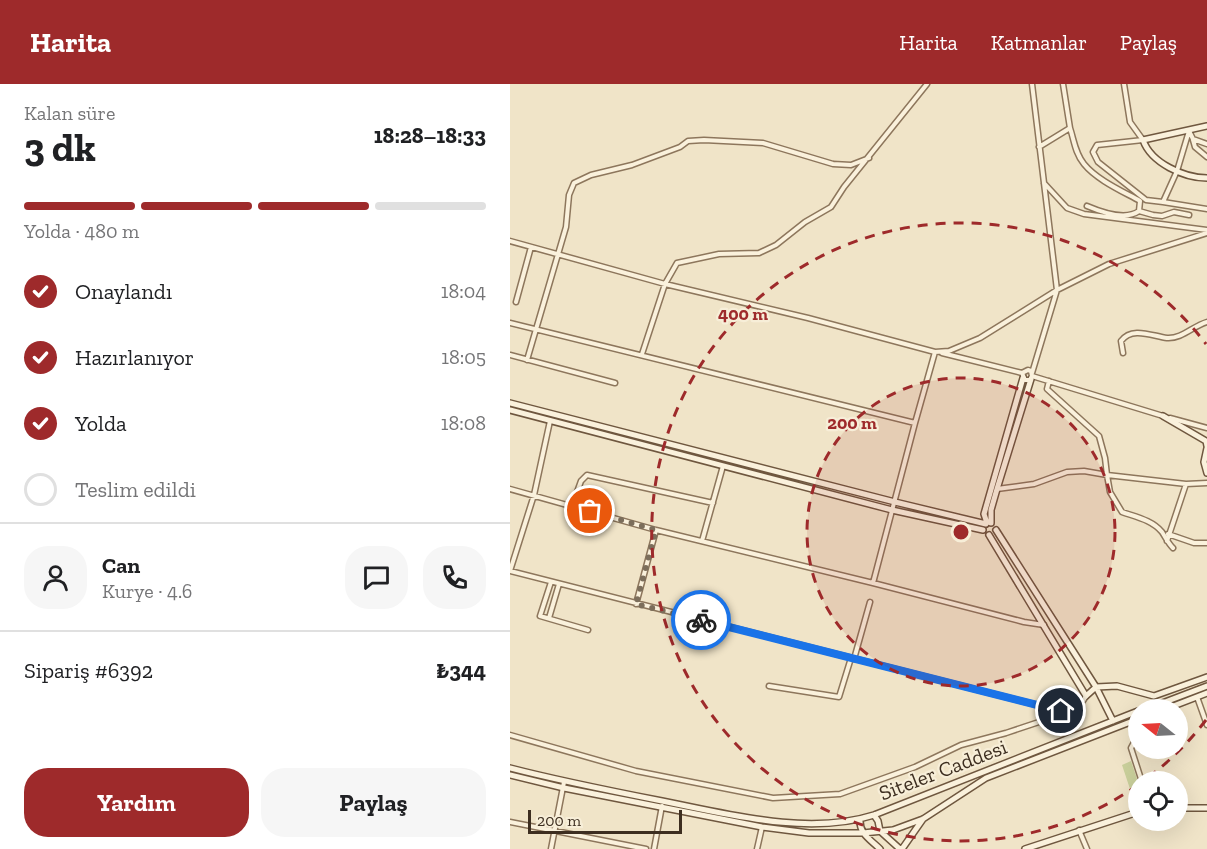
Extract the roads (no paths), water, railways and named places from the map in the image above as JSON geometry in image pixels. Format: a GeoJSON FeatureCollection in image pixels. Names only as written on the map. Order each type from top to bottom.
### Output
{"type":"FeatureCollection","features":[{"type":"Feature","properties":{"kind":"street"},"geometry":{"type":"LineString","coordinates":[[642,354],[665,284],[677,263],[719,254],[759,253],[776,245],[805,222],[831,207],[844,187],[927,84]]}},
{"type":"Feature","properties":{"kind":"street"},"geometry":{"type":"LineString","coordinates":[[1032,84],[1058,290],[997,489],[986,534],[990,535],[1086,696]]}},
{"type":"Feature","properties":{"kind":"street"},"geometry":{"type":"LineString","coordinates":[[1063,84],[1075,149],[1084,164],[1094,173],[1140,201],[1139,211],[1134,215],[1102,213],[1087,206]]}},
{"type":"Feature","properties":{"kind":"street"},"geometry":{"type":"LineString","coordinates":[[1124,84],[1130,122],[1143,140],[1148,152],[1177,171],[1207,178]]}},
{"type":"Feature","properties":{"kind":"street"},"geometry":{"type":"LineString","coordinates":[[1207,126],[1143,140],[1097,145],[1093,152],[1098,162],[1146,200],[1207,209]]}},
{"type":"Feature","properties":{"kind":"street"},"geometry":{"type":"LineString","coordinates":[[1039,147],[1070,128]]}},
{"type":"Feature","properties":{"kind":"street"},"geometry":{"type":"LineString","coordinates":[[1189,131],[1195,147],[1207,157]]}},
{"type":"Feature","properties":{"kind":"street"},"geometry":{"type":"LineString","coordinates":[[1163,202],[1177,171],[1189,131]]}},
{"type":"Feature","properties":{"kind":"street"},"geometry":{"type":"LineString","coordinates":[[1193,139],[1207,144]]}},
{"type":"Feature","properties":{"kind":"street"},"geometry":{"type":"LineString","coordinates":[[527,360],[566,227],[569,195],[574,183],[591,175],[632,165],[680,147],[688,141],[763,143],[843,165],[851,165],[869,158]]}},
{"type":"Feature","properties":{"kind":"street"},"geometry":{"type":"LineString","coordinates":[[1044,182],[1067,207],[1084,214],[1207,232]]}},
{"type":"Feature","properties":{"kind":"street"},"geometry":{"type":"LineString","coordinates":[[1139,211],[1162,216],[1173,212],[1190,214]]}},
{"type":"Feature","properties":{"kind":"street"},"geometry":{"type":"LineString","coordinates":[[935,352],[949,351],[980,338],[1058,290],[1109,264],[1207,232]]}},
{"type":"Feature","properties":{"kind":"street"},"geometry":{"type":"LineString","coordinates":[[510,242],[665,284],[808,318],[935,352],[1022,376],[1027,381],[1032,376]]}},
{"type":"Feature","properties":{"kind":"street"},"geometry":{"type":"LineString","coordinates":[[516,302],[531,247]]}},
{"type":"Feature","properties":{"kind":"street"},"geometry":{"type":"LineString","coordinates":[[510,322],[915,423]]}},
{"type":"Feature","properties":{"kind":"street"},"geometry":{"type":"LineString","coordinates":[[1123,353],[1121,341],[1125,335],[1134,333],[1168,338],[1179,337],[1195,325],[1207,322]]}},
{"type":"Feature","properties":{"kind":"street"},"geometry":{"type":"LineString","coordinates":[[873,583],[935,352]]}},
{"type":"Feature","properties":{"kind":"street"},"geometry":{"type":"LineString","coordinates":[[510,355],[615,383]]}},
{"type":"Feature","properties":{"kind":"street"},"geometry":{"type":"LineString","coordinates":[[987,525],[984,514],[1022,376],[1026,370],[1032,376],[1207,428]]}},
{"type":"Feature","properties":{"kind":"street"},"geometry":{"type":"LineString","coordinates":[[1049,381],[1047,388],[1099,436],[1110,492],[1122,512],[1148,521],[1162,532],[1194,543],[1207,543]]}},
{"type":"Feature","properties":{"kind":"street"},"geometry":{"type":"LineString","coordinates":[[510,403],[987,525],[996,530],[1096,687],[1113,721]]}},
{"type":"Feature","properties":{"kind":"street"},"geometry":{"type":"LineString","coordinates":[[510,410],[892,510],[987,525]]}},
{"type":"Feature","properties":{"kind":"street"},"geometry":{"type":"LineString","coordinates":[[1163,416],[1206,441],[1204,462],[1207,473]]}},
{"type":"Feature","properties":{"kind":"street"},"geometry":{"type":"LineString","coordinates":[[550,421],[534,495],[510,571],[1061,711],[1072,710],[1082,704],[1086,696],[1096,687],[1117,686],[1154,696],[1207,677]]}},
{"type":"Feature","properties":{"kind":"street"},"geometry":{"type":"LineString","coordinates":[[702,541],[723,466]]}},
{"type":"Feature","properties":{"kind":"street"},"geometry":{"type":"LineString","coordinates":[[997,489],[1034,483],[1066,472],[1084,471],[1186,484],[1207,483]]}},
{"type":"Feature","properties":{"kind":"street"},"geometry":{"type":"LineString","coordinates":[[572,506],[581,481],[587,475],[713,503]]}},
{"type":"Feature","properties":{"kind":"street"},"geometry":{"type":"LineString","coordinates":[[1167,542],[1186,484]]}},
{"type":"Feature","properties":{"kind":"street"},"geometry":{"type":"LineString","coordinates":[[510,489],[656,530],[1024,622],[1045,625]]}},
{"type":"Feature","properties":{"kind":"street"},"geometry":{"type":"LineString","coordinates":[[636,604],[656,530]]}},
{"type":"Feature","properties":{"kind":"street"},"geometry":{"type":"LineString","coordinates":[[990,535],[996,530]]}},
{"type":"Feature","properties":{"kind":"street"},"geometry":{"type":"LineString","coordinates":[[1162,532],[1173,548]]}},
{"type":"Feature","properties":{"kind":"street"},"geometry":{"type":"LineString","coordinates":[[550,582],[540,615],[588,630]]}},
{"type":"Feature","properties":{"kind":"street"},"geometry":{"type":"LineString","coordinates":[[549,618],[560,584]]}},
{"type":"Feature","properties":{"kind":"street"},"geometry":{"type":"LineString","coordinates":[[769,686],[839,697],[870,602]]}},
{"type":"Feature","properties":{"kind":"street"},"geometry":{"type":"LineString","coordinates":[[1173,699],[1207,686]]}},
{"type":"Feature","properties":{"kind":"street"},"geometry":{"type":"LineString","coordinates":[[1188,700],[1207,693]]}},
{"type":"Feature","properties":{"kind":"street"},"geometry":{"type":"LineString","coordinates":[[1197,697],[1207,725]]}},
{"type":"Feature","properties":{"kind":"street"},"geometry":{"type":"LineString","coordinates":[[510,735],[636,771],[773,798],[840,794],[915,767],[961,745],[1057,716],[1061,711]]}},
{"type":"Feature","properties":{"kind":"street","name":"Siteler Caddesi"},"geometry":{"type":"LineString","coordinates":[[662,804],[754,820],[837,824],[874,815],[1128,715]]}},
{"type":"Feature","properties":{"kind":"street","name":"Siteler Caddesi"},"geometry":{"type":"LineString","coordinates":[[662,804],[762,827],[809,833],[863,834],[893,830],[923,819],[986,778],[1128,723]]}},
{"type":"Feature","properties":{"kind":"street"},"geometry":{"type":"LineString","coordinates":[[510,768],[564,785]]}},
{"type":"Feature","properties":{"kind":"street"},"geometry":{"type":"LineString","coordinates":[[510,775],[662,804],[654,849]]}},
{"type":"Feature","properties":{"kind":"street"},"geometry":{"type":"LineString","coordinates":[[551,849],[564,785]]}},
{"type":"Feature","properties":{"kind":"street"},"geometry":{"type":"LineString","coordinates":[[1188,808],[1207,808]]}},
{"type":"Feature","properties":{"kind":"street"},"geometry":{"type":"LineString","coordinates":[[874,815],[880,831],[901,849],[923,819]]}},
{"type":"Feature","properties":{"kind":"street"},"geometry":{"type":"LineString","coordinates":[[1025,849],[1128,815]]}},
{"type":"Feature","properties":{"kind":"street"},"geometry":{"type":"LineString","coordinates":[[860,819],[859,824],[863,834],[880,849]]}},
{"type":"Feature","properties":{"kind":"street"},"geometry":{"type":"LineString","coordinates":[[510,822],[646,849]]}},
{"type":"Feature","properties":{"kind":"street"},"geometry":{"type":"LineString","coordinates":[[757,849],[762,827]]}},
{"type":"Feature","properties":{"kind":"street"},"geometry":{"type":"LineString","coordinates":[[1080,830],[1087,849]]}}]}
